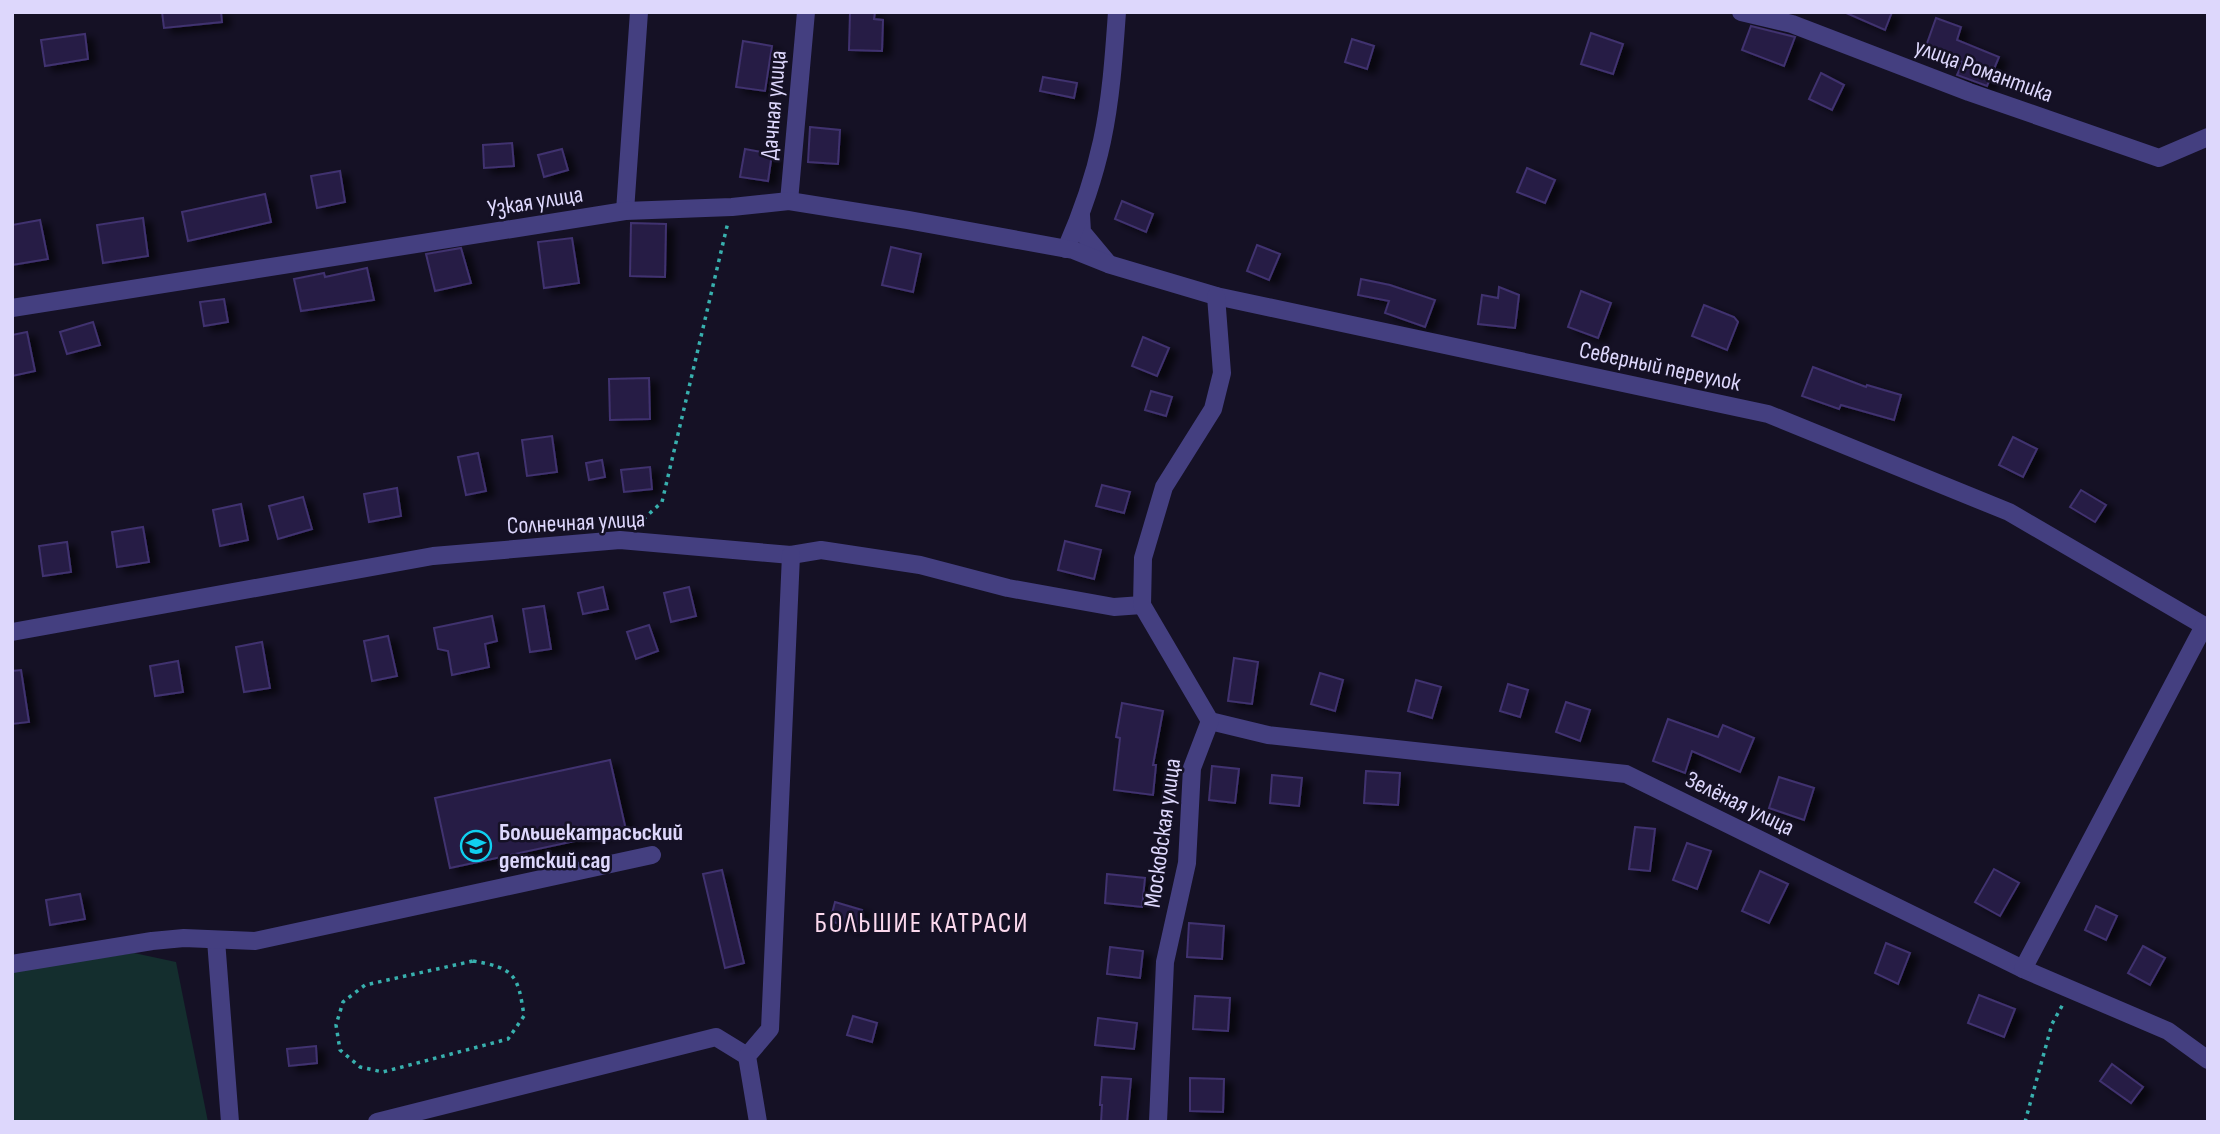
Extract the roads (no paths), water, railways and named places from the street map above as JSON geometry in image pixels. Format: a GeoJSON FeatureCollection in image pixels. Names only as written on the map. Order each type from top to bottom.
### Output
{"type":"FeatureCollection","features":[{"type":"Feature","properties":{"kind":"street"},"geometry":{"type":"LineString","coordinates":[[625,211],[639,12]]}},
{"type":"Feature","properties":{"kind":"street","name":"Дачная улица"},"geometry":{"type":"LineString","coordinates":[[789,201],[806,12]]}},
{"type":"Feature","properties":{"kind":"street"},"geometry":{"type":"LineString","coordinates":[[1066,249],[1080,215],[1102,142],[1117,12]]}},
{"type":"Feature","properties":{"kind":"street","name":"улица Романтика"},"geometry":{"type":"LineString","coordinates":[[1741,12],[1792,24],[1969,92],[2159,158],[2208,137]]}},
{"type":"Feature","properties":{"kind":"street","name":"Узкая улица"},"geometry":{"type":"LineString","coordinates":[[12,308],[625,211],[732,207],[789,201],[908,219],[1066,249]]}},
{"type":"Feature","properties":{"kind":"street"},"geometry":{"type":"LineString","coordinates":[[1080,215],[1082,232],[1108,264]]}},
{"type":"Feature","properties":{"kind":"street","name":"Северный переулок"},"geometry":{"type":"LineString","coordinates":[[1066,249],[1216,296],[1768,414],[2009,512],[2206,627]]}},
{"type":"Feature","properties":{"kind":"street"},"geometry":{"type":"LineString","coordinates":[[1210,721],[1142,605],[1143,558],[1164,488],[1213,409],[1222,373],[1216,296]]}},
{"type":"Feature","properties":{"kind":"street","name":"Солнечная улица"},"geometry":{"type":"LineString","coordinates":[[12,632],[433,556],[620,540],[791,555],[821,550],[920,565],[1008,588],[1114,607],[1142,605]]}},
{"type":"Feature","properties":{"kind":"street"},"geometry":{"type":"LineString","coordinates":[[747,1056],[770,1029],[791,555]]}},
{"type":"Feature","properties":{"kind":"street"},"geometry":{"type":"LineString","coordinates":[[2023,969],[2206,627]]}},
{"type":"Feature","properties":{"kind":"street","name":"Зелёная улица"},"geometry":{"type":"LineString","coordinates":[[1210,721],[1268,735],[1626,774],[2023,969],[2168,1031],[2208,1060]]}},
{"type":"Feature","properties":{"kind":"street","name":"Московская улица"},"geometry":{"type":"LineString","coordinates":[[1158,1122],[1165,962],[1187,863],[1192,768],[1210,721]]}},
{"type":"Feature","properties":{"kind":"street"},"geometry":{"type":"LineString","coordinates":[[12,964],[152,941],[184,938],[255,941],[652,855]]}},
{"type":"Feature","properties":{"kind":"street"},"geometry":{"type":"LineString","coordinates":[[216,940],[230,1122]]}},
{"type":"Feature","properties":{"kind":"street"},"geometry":{"type":"LineString","coordinates":[[377,1122],[716,1037],[747,1056],[758,1122]]}},
{"type":"Feature","properties":{"kind":"place","name":"Большекатрасьский детский сад"},"geometry":{"type":"Point","coordinates":[476,846]}},
{"type":"Feature","properties":{"kind":"district","name":"БОЛЬШИЕ КАТРАСИ"},"geometry":{"type":"Point","coordinates":[922,922]}}]}
